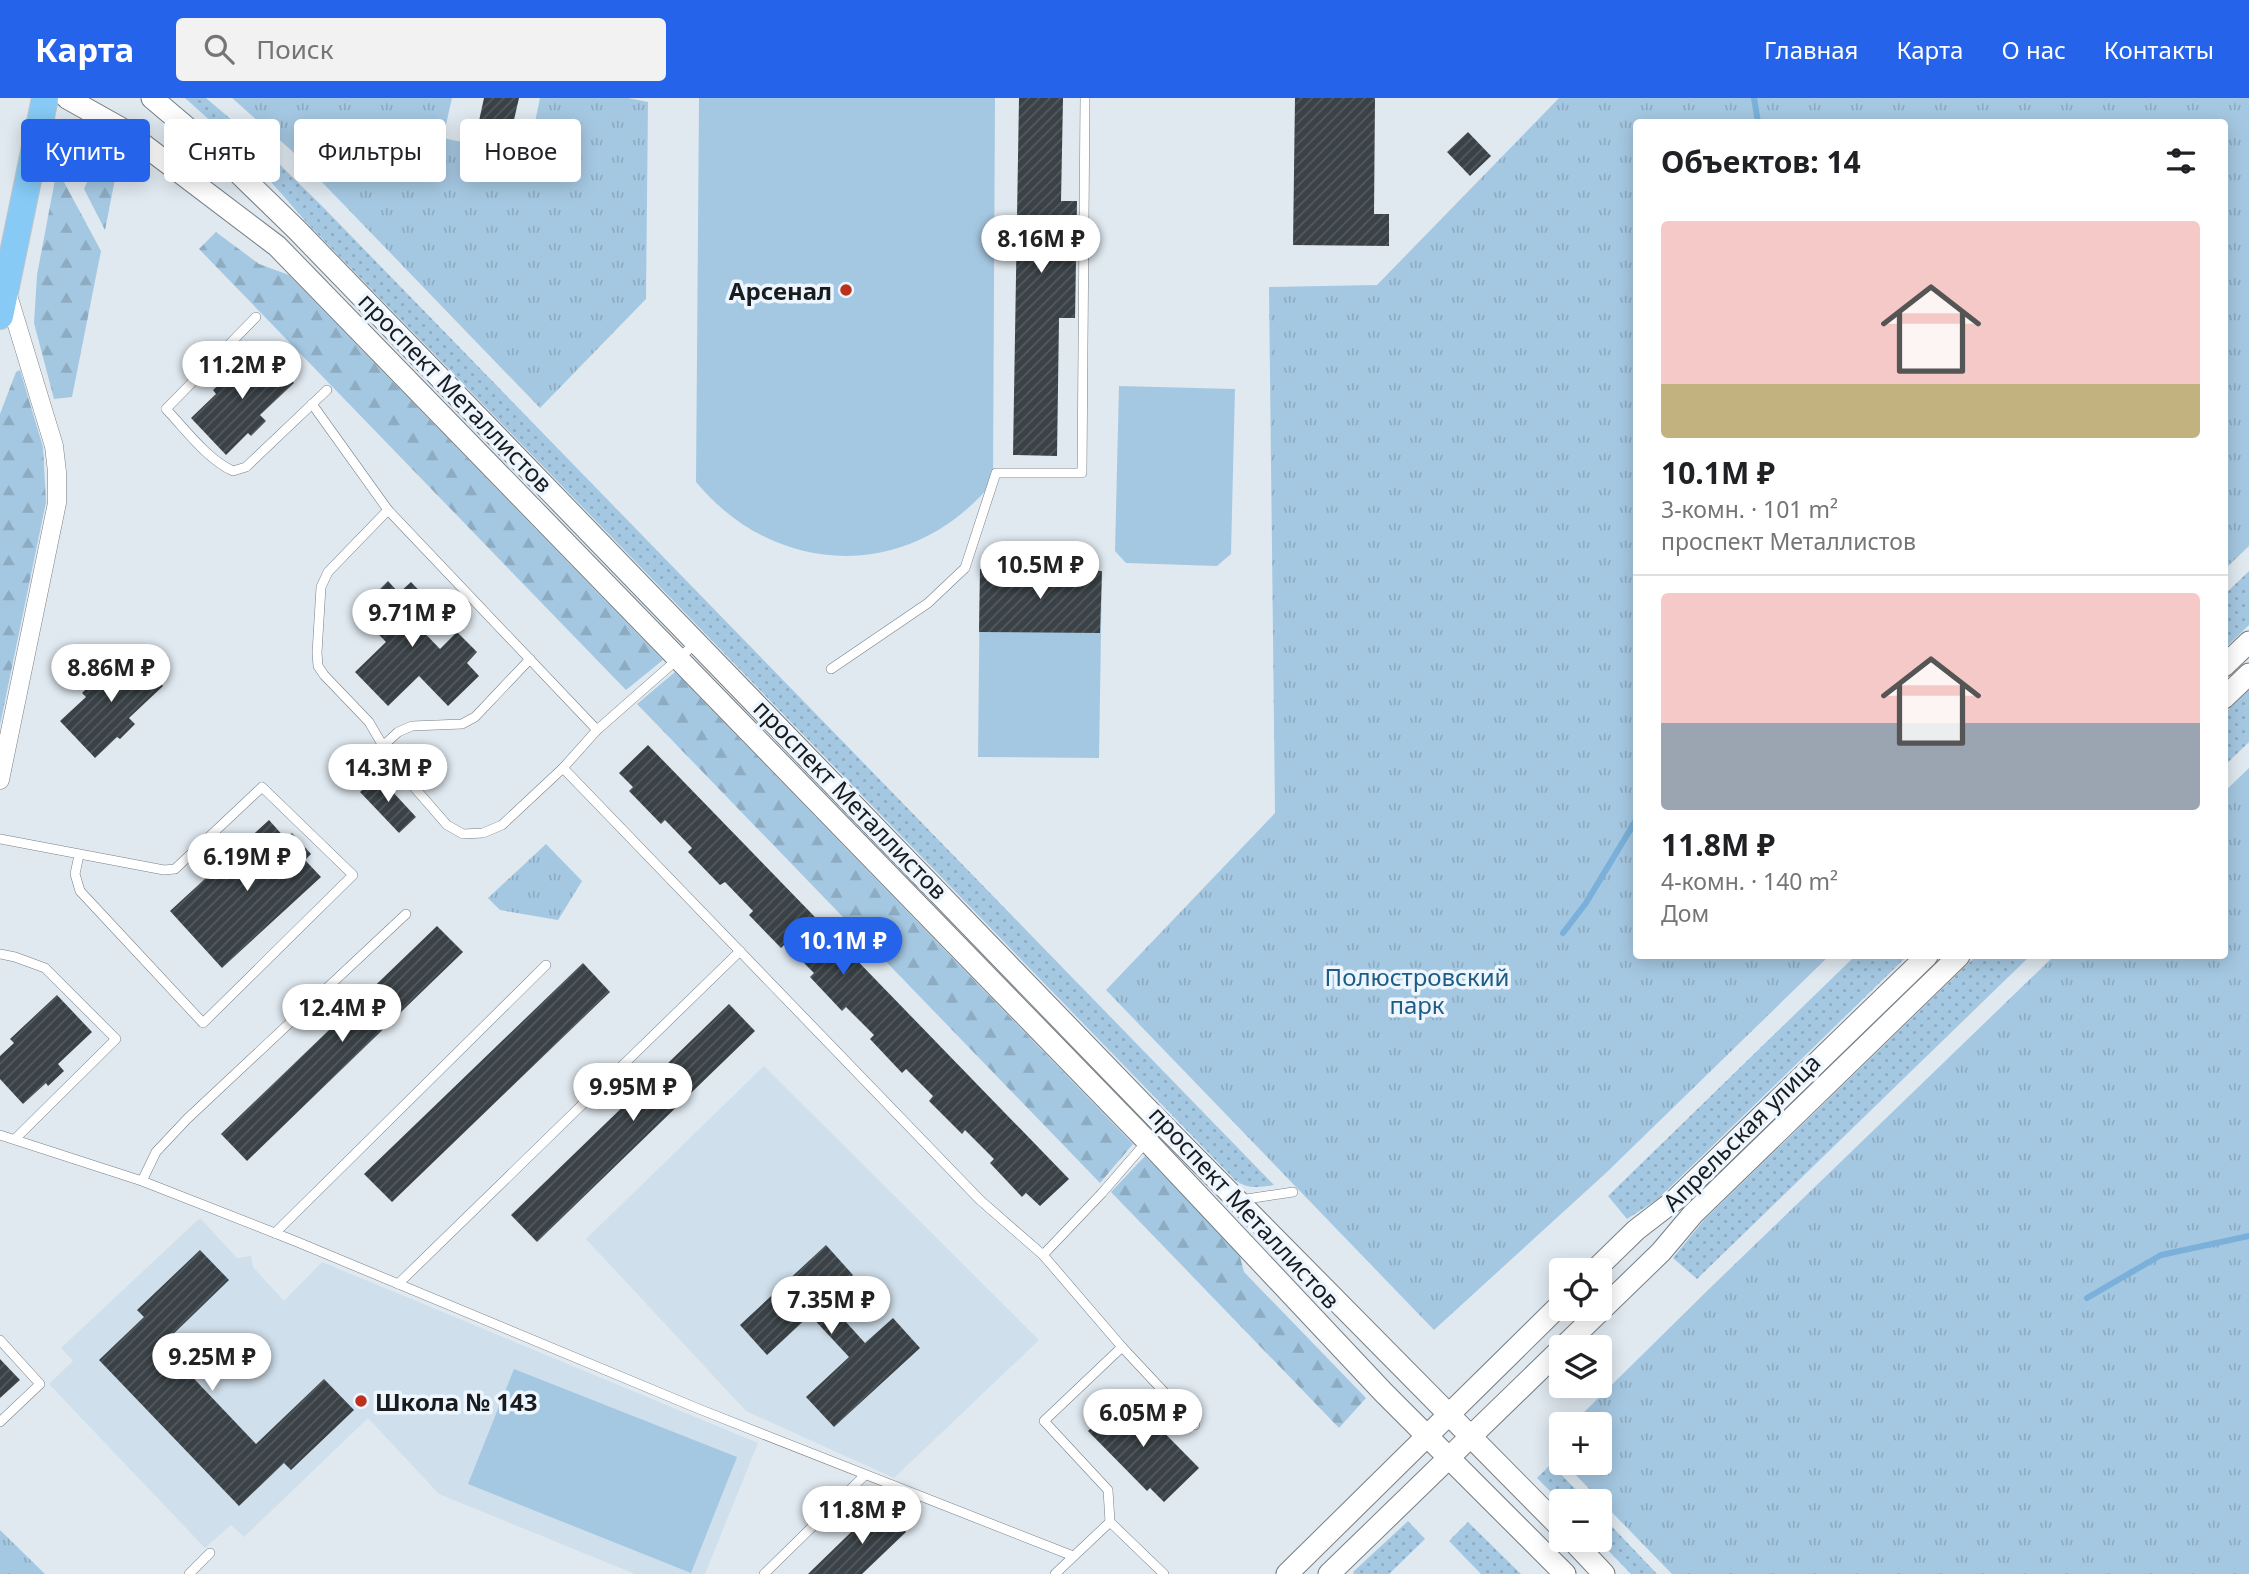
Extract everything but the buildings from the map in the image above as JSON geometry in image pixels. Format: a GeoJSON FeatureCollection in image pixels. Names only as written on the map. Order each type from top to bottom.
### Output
{"type":"FeatureCollection","features":[{"type":"Feature","properties":{"kind":"main road"},"geometry":{"type":"LineString","coordinates":[[0,316],[45,98]]}},
{"type":"Feature","properties":{"kind":"street","name":"проспект Металлистов"},"geometry":{"type":"LineString","coordinates":[[67,98],[124,130],[277,246],[680,659],[1427,1435],[1565,1574]]}},
{"type":"Feature","properties":{"kind":"street","name":"проспект Металлистов"},"geometry":{"type":"LineString","coordinates":[[152,98],[224,159],[297,230],[1163,1125],[1549,1516]]}},
{"type":"Feature","properties":{"kind":"street"},"geometry":{"type":"LineString","coordinates":[[0,780],[57,503],[54,446],[6,291]]}},
{"type":"Feature","properties":{"kind":"street"},"geometry":{"type":"LineString","coordinates":[[2228,662],[2249,642]]}},
{"type":"Feature","properties":{"kind":"street"},"geometry":{"type":"LineString","coordinates":[[2228,694],[2249,674]]}},
{"type":"Feature","properties":{"kind":"street","name":"Апрельская улица"},"geometry":{"type":"LineString","coordinates":[[1607,1258],[1636,1230],[1675,1200],[1924,959]]}},
{"type":"Feature","properties":{"kind":"street","name":"Апрельская улица"},"geometry":{"type":"LineString","coordinates":[[1575,1335],[1661,1252],[1693,1214],[1956,959]]}},
{"type":"Feature","properties":{"kind":"street"},"geometry":{"type":"LineString","coordinates":[[1287,1574],[1549,1316]]}},
{"type":"Feature","properties":{"kind":"street","name":"Апрельская улица"},"geometry":{"type":"LineString","coordinates":[[1335,1572],[1549,1361]]}},
{"type":"Feature","properties":{"kind":"street"},"geometry":{"type":"LineString","coordinates":[[1583,1552],[1604,1574]]}},
{"type":"Feature","properties":{"kind":"lane"},"geometry":{"type":"LineString","coordinates":[[831,670],[928,603],[965,568],[996,473],[1082,473],[1086,98]]}},
{"type":"Feature","properties":{"kind":"lane"},"geometry":{"type":"LineString","coordinates":[[256,317],[166,409],[221,466],[233,471],[246,467],[327,390]]}},
{"type":"Feature","properties":{"kind":"lane"},"geometry":{"type":"LineString","coordinates":[[312,404],[388,510],[597,730]]}},
{"type":"Feature","properties":{"kind":"lane"},"geometry":{"type":"LineString","coordinates":[[388,510],[328,572],[321,587],[318,666],[369,722],[392,762],[447,825],[463,834],[482,833],[502,825],[563,768],[597,730],[696,643]]}},
{"type":"Feature","properties":{"kind":"lane"},"geometry":{"type":"LineString","coordinates":[[345,783],[398,732],[412,726],[463,724],[475,717],[530,659]]}},
{"type":"Feature","properties":{"kind":"lane"},"geometry":{"type":"LineString","coordinates":[[563,768],[980,1200],[1043,1255],[1122,1347],[1195,1425]]}},
{"type":"Feature","properties":{"kind":"lane"},"geometry":{"type":"LineString","coordinates":[[0,839],[164,870],[175,869],[262,787],[353,875],[203,1023],[80,891],[75,874],[79,855]]}},
{"type":"Feature","properties":{"kind":"lane"},"geometry":{"type":"LineString","coordinates":[[142,1181],[156,1152],[187,1119],[406,914]]}},
{"type":"Feature","properties":{"kind":"lane"},"geometry":{"type":"LineString","coordinates":[[398,1284],[740,951]]}},
{"type":"Feature","properties":{"kind":"lane"},"geometry":{"type":"LineString","coordinates":[[0,954],[45,968],[116,1039],[15,1139]]}},
{"type":"Feature","properties":{"kind":"lane"},"geometry":{"type":"LineString","coordinates":[[275,1233],[545,965]]}},
{"type":"Feature","properties":{"kind":"lane"},"geometry":{"type":"LineString","coordinates":[[1043,1255],[1163,1125]]}},
{"type":"Feature","properties":{"kind":"lane"},"geometry":{"type":"LineString","coordinates":[[0,1135],[142,1181],[275,1233],[865,1475],[1073,1556]]}},
{"type":"Feature","properties":{"kind":"lane"},"geometry":{"type":"LineString","coordinates":[[1238,1200],[1293,1192]]}},
{"type":"Feature","properties":{"kind":"lane"},"geometry":{"type":"LineString","coordinates":[[0,1340],[40,1384],[0,1422]]}},
{"type":"Feature","properties":{"kind":"lane"},"geometry":{"type":"LineString","coordinates":[[1122,1347],[1044,1421],[1108,1490],[1110,1522],[1164,1574]]}},
{"type":"Feature","properties":{"kind":"lane"},"geometry":{"type":"LineString","coordinates":[[764,1574],[865,1475]]}},
{"type":"Feature","properties":{"kind":"lane"},"geometry":{"type":"LineString","coordinates":[[1055,1574],[1110,1522]]}},
{"type":"Feature","properties":{"kind":"lane"},"geometry":{"type":"LineString","coordinates":[[189,1574],[211,1553]]}},
{"type":"Feature","properties":{"kind":"shaded area"},"geometry":{"type":"Polygon","coordinates":[[[764,1066],[1039,1340],[894,1478],[746,1411],[586,1239],[764,1066]]]}},
{"type":"Feature","properties":{"kind":"shaded area","name":"Школа № 143"},"geometry":{"type":"Polygon","coordinates":[[[200,1218],[237,1258],[251,1256],[253,1267],[284,1301],[322,1262],[758,1443],[705,1574],[635,1574],[439,1494],[368,1418],[244,1537],[231,1525],[205,1548],[49,1384],[73,1361],[61,1348],[200,1218]]]}},
{"type":"Feature","properties":{"kind":"green space"},"geometry":{"type":"Polygon","coordinates":[[[185,98],[206,98],[231,119],[208,119],[185,98]]]}},
{"type":"Feature","properties":{"kind":"green space"},"geometry":{"type":"Polygon","coordinates":[[[232,98],[452,98],[446,125],[446,119],[294,119],[294,153],[280,140],[280,119],[256,119],[232,98]]]}},
{"type":"Feature","properties":{"kind":"green space"},"geometry":{"type":"Polygon","coordinates":[[[540,98],[628,98],[648,102],[646,299],[540,408],[322,182],[446,182],[446,139],[460,142],[460,182],[581,182],[581,119],[536,119],[540,98]]]}},
{"type":"Feature","properties":{"kind":"green space","name":"Арсенал"},"geometry":{"type":"Polygon","coordinates":[[[699,98],[995,98],[993,482],[961,514],[924,538],[885,551],[845,556],[804,551],[765,537],[729,514],[696,482],[699,98]]]}},
{"type":"Feature","properties":{"kind":"green space","name":"Полюстровский парк"},"geometry":{"type":"Polygon","coordinates":[[[1559,98],[2249,98],[2249,546],[2228,566],[2228,119],[1633,119],[1633,959],[1826,959],[1607,1172],[1434,1330],[1106,990],[1275,813],[1269,287],[1377,285],[1559,98]]]}},
{"type":"Feature","properties":{"kind":"green space"},"geometry":{"type":"Polygon","coordinates":[[[280,165],[1274,1185],[1249,1187],[1235,1180],[308,224],[271,182],[280,182],[280,165]]]}},
{"type":"Feature","properties":{"kind":"green space"},"geometry":{"type":"Polygon","coordinates":[[[55,182],[64,182],[101,251],[72,397],[54,399],[34,323],[37,275],[55,182]]]}},
{"type":"Feature","properties":{"kind":"green space"},"geometry":{"type":"Polygon","coordinates":[[[87,182],[114,182],[105,230],[84,189],[87,182]]]}},
{"type":"Feature","properties":{"kind":"green space"},"geometry":{"type":"Polygon","coordinates":[[[216,232],[259,264],[289,275],[663,660],[626,690],[199,249],[216,232]]]}},
{"type":"Feature","properties":{"kind":"green space"},"geometry":{"type":"Polygon","coordinates":[[[20,370],[43,447],[46,502],[0,725],[0,414],[16,372],[20,370]]]}},
{"type":"Feature","properties":{"kind":"green space"},"geometry":{"type":"Polygon","coordinates":[[[1119,386],[1235,389],[1231,554],[1217,566],[1126,563],[1115,551],[1119,386]]]}},
{"type":"Feature","properties":{"kind":"green space"},"geometry":{"type":"Polygon","coordinates":[[[980,569],[1102,571],[1099,758],[978,757],[980,569]]]}},
{"type":"Feature","properties":{"kind":"green space"},"geometry":{"type":"Polygon","coordinates":[[[2249,571],[2249,625],[2228,645],[2228,591],[2249,571]]]}},
{"type":"Feature","properties":{"kind":"green space"},"geometry":{"type":"Polygon","coordinates":[[[675,672],[1133,1144],[1100,1183],[637,704],[675,672]]]}},
{"type":"Feature","properties":{"kind":"green space"},"geometry":{"type":"Polygon","coordinates":[[[2249,690],[2249,742],[2228,762],[2228,710],[2249,690]]]}},
{"type":"Feature","properties":{"kind":"green space"},"geometry":{"type":"Polygon","coordinates":[[[2249,768],[2249,1574],[1672,1574],[1612,1512],[1612,1489],[1589,1489],[1576,1475],[1612,1475],[1612,1412],[1584,1412],[1598,1398],[1612,1398],[1612,1385],[2051,959],[2228,959],[2228,788],[2249,768]]]}},
{"type":"Feature","properties":{"kind":"green space"},"geometry":{"type":"Polygon","coordinates":[[[546,844],[582,881],[558,920],[500,910],[488,898],[546,844]]]}},
{"type":"Feature","properties":{"kind":"green space"},"geometry":{"type":"Polygon","coordinates":[[[1852,959],[1904,959],[1658,1199],[1627,1219],[1608,1196],[1852,959]]]}},
{"type":"Feature","properties":{"kind":"green space"},"geometry":{"type":"Polygon","coordinates":[[[1973,959],[2027,959],[1697,1279],[1673,1258],[1704,1220],[1973,959]]]}},
{"type":"Feature","properties":{"kind":"green space"},"geometry":{"type":"Polygon","coordinates":[[[1145,1156],[1239,1253],[1244,1272],[1366,1398],[1339,1428],[1111,1192],[1145,1156]]]}},
{"type":"Feature","properties":{"kind":"green space"},"geometry":{"type":"Polygon","coordinates":[[[514,1369],[737,1457],[691,1573],[468,1484],[514,1369]]]}},
{"type":"Feature","properties":{"kind":"green space"},"geometry":{"type":"Polygon","coordinates":[[[1549,1466],[1549,1475],[1562,1475],[1575,1489],[1549,1490],[1537,1478],[1549,1466]]]}},
{"type":"Feature","properties":{"kind":"green space"},"geometry":{"type":"Polygon","coordinates":[[[1408,1521],[1425,1539],[1389,1574],[1354,1574],[1353,1572],[1408,1521]]]}},
{"type":"Feature","properties":{"kind":"green space"},"geometry":{"type":"Polygon","coordinates":[[[1468,1522],[1521,1574],[1481,1574],[1449,1541],[1468,1522]]]}},
{"type":"Feature","properties":{"kind":"green space"},"geometry":{"type":"Polygon","coordinates":[[[1612,1527],[1657,1574],[1631,1574],[1610,1552],[1612,1552],[1612,1527]]]}},
{"type":"Feature","properties":{"kind":"green space"},"geometry":{"type":"Polygon","coordinates":[[[0,1530],[45,1574],[0,1574],[0,1530]]]}},
{"type":"Feature","properties":{"kind":"waterway"},"geometry":{"type":"LineString","coordinates":[[1754,98],[1758,119]]}},
{"type":"Feature","properties":{"kind":"waterway"},"geometry":{"type":"LineString","coordinates":[[1563,933],[1586,903],[1633,825]]}},
{"type":"Feature","properties":{"kind":"waterway"},"geometry":{"type":"LineString","coordinates":[[2087,1298],[2161,1255],[2249,1236]]}},
{"type":"Feature","properties":{"kind":"place","name":"Арсенал"},"geometry":{"type":"Point","coordinates":[846,290]}},
{"type":"Feature","properties":{"kind":"place","name":"Школа № 143"},"geometry":{"type":"Point","coordinates":[361,1401]}}]}
